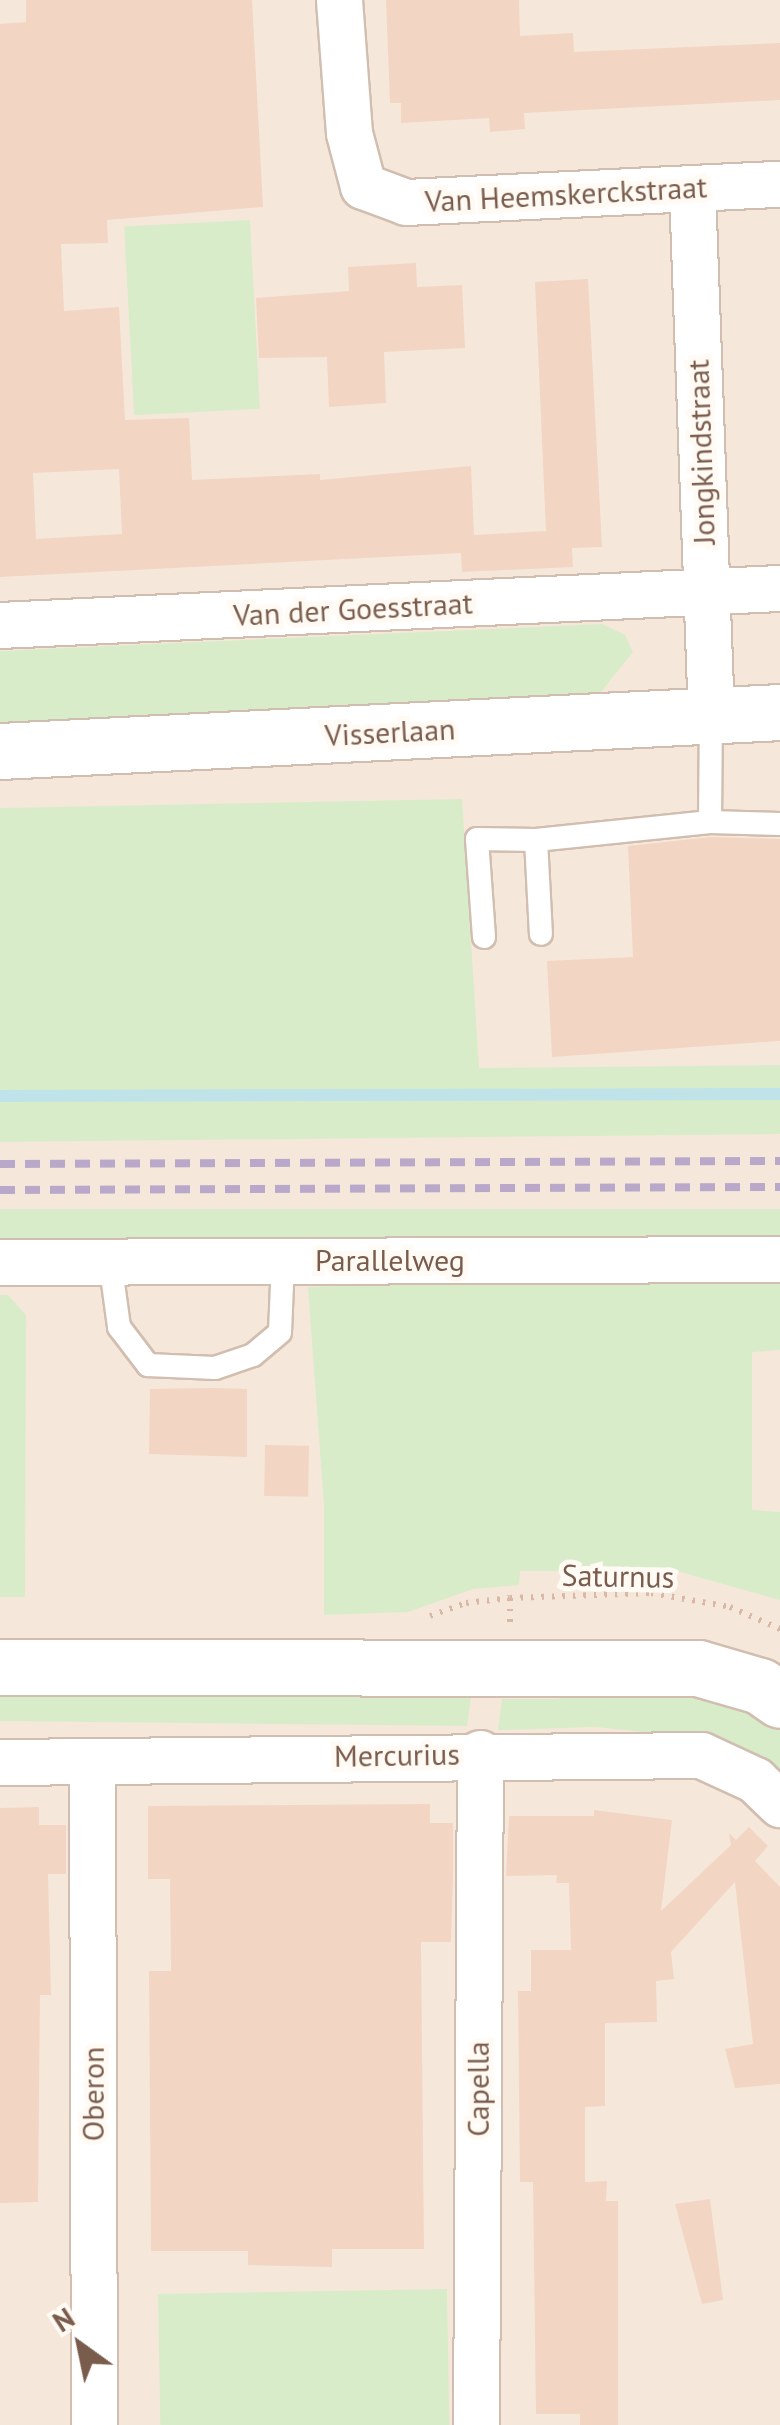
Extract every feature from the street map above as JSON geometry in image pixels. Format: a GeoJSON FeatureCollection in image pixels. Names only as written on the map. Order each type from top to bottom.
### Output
{"type":"FeatureCollection","features":[{"type":"Feature","properties":{"kind":"street","name":"Van Heemskerckstraat"},"geometry":{"type":"LineString","coordinates":[[339,0],[348,133],[362,186],[406,202],[780,184]]}},
{"type":"Feature","properties":{"kind":"street","name":"Jongkindstraat"},"geometry":{"type":"LineString","coordinates":[[692,189],[711,716]]}},
{"type":"Feature","properties":{"kind":"street","name":"Van der Goesstraat"},"geometry":{"type":"LineString","coordinates":[[0,625],[780,588]]}},
{"type":"Feature","properties":{"kind":"street","name":"Visserlaan"},"geometry":{"type":"LineString","coordinates":[[0,750],[780,712]]}},
{"type":"Feature","properties":{"kind":"street","name":"Parallelweg"},"geometry":{"type":"LineString","coordinates":[[0,1262],[780,1259]]}},
{"type":"Feature","properties":{"kind":"street"},"geometry":{"type":"LineString","coordinates":[[0,1666],[698,1668],[760,1686],[780,1700]]}},
{"type":"Feature","properties":{"kind":"street","name":"Mercurius"},"geometry":{"type":"LineString","coordinates":[[0,1762],[480,1753],[701,1755],[755,1780],[780,1804]]}},
{"type":"Feature","properties":{"kind":"street","name":"Capella"},"geometry":{"type":"LineString","coordinates":[[476,2425],[480,1753]]}},
{"type":"Feature","properties":{"kind":"street","name":"Oberon"},"geometry":{"type":"LineString","coordinates":[[92,1763],[94,2425]]}},
{"type":"Feature","properties":{"kind":"lane"},"geometry":{"type":"LineString","coordinates":[[710,822],[711,716]]}},
{"type":"Feature","properties":{"kind":"lane"},"geometry":{"type":"LineString","coordinates":[[484,937],[477,839],[536,840],[710,822],[780,824]]}},
{"type":"Feature","properties":{"kind":"lane"},"geometry":{"type":"LineString","coordinates":[[536,840],[541,934]]}},
{"type":"Feature","properties":{"kind":"lane"},"geometry":{"type":"LineString","coordinates":[[110,1261],[119,1326],[148,1366],[215,1368],[253,1355],[280,1332],[284,1260]]}},
{"type":"Feature","properties":{"kind":"path","name":"Saturnus"},"geometry":{"type":"LineString","coordinates":[[510,1598],[651,1594],[730,1607],[780,1630]]}},
{"type":"Feature","properties":{"kind":"shaded area"},"geometry":{"type":"Polygon","coordinates":[[[0,0],[780,0],[780,2425],[0,2425],[0,0]]]}},
{"type":"Feature","properties":{"kind":"green space"},"geometry":{"type":"Polygon","coordinates":[[[250,220],[260,409],[134,415],[124,227],[250,220]]]}},
{"type":"Feature","properties":{"kind":"green space"},"geometry":{"type":"Polygon","coordinates":[[[602,624],[625,635],[633,652],[597,697],[0,727],[0,651],[602,624]]]}},
{"type":"Feature","properties":{"kind":"green space"},"geometry":{"type":"Polygon","coordinates":[[[462,799],[479,1068],[780,1065],[780,1134],[0,1142],[0,808],[462,799]]]}},
{"type":"Feature","properties":{"kind":"green space"},"geometry":{"type":"Polygon","coordinates":[[[0,1209],[780,1209],[780,1247],[0,1247],[0,1209]]]}},
{"type":"Feature","properties":{"kind":"green space"},"geometry":{"type":"Polygon","coordinates":[[[780,1273],[780,1350],[752,1352],[752,1510],[780,1512],[780,1600],[677,1571],[520,1571],[519,1585],[473,1589],[408,1612],[324,1615],[324,1506],[308,1287],[780,1273]]]}},
{"type":"Feature","properties":{"kind":"green space"},"geometry":{"type":"Polygon","coordinates":[[[0,1295],[8,1295],[26,1315],[25,1597],[0,1597],[0,1295]]]}},
{"type":"Feature","properties":{"kind":"green space"},"geometry":{"type":"Polygon","coordinates":[[[626,1681],[731,1693],[780,1721],[780,1778],[654,1733],[596,1727],[498,1730],[502,1699],[557,1699],[626,1681]]]}},
{"type":"Feature","properties":{"kind":"green space"},"geometry":{"type":"Polygon","coordinates":[[[403,1683],[430,1696],[471,1698],[467,1726],[0,1721],[0,1684],[403,1683]]]}},
{"type":"Feature","properties":{"kind":"green space"},"geometry":{"type":"Polygon","coordinates":[[[447,2289],[449,2425],[160,2425],[158,2294],[447,2289]]]}},
{"type":"Feature","properties":{"kind":"building"},"geometry":{"type":"Polygon","coordinates":[[[26,0],[252,0],[263,207],[107,220],[108,243],[61,244],[64,311],[119,307],[125,420],[189,418],[192,480],[320,474],[320,480],[471,466],[474,535],[546,531],[535,282],[588,279],[602,547],[572,548],[573,567],[462,572],[461,553],[0,577],[0,24],[26,22],[26,0]],[[119,469],[33,473],[36,539],[122,534],[119,469]]]}},
{"type":"Feature","properties":{"kind":"building"},"geometry":{"type":"Polygon","coordinates":[[[386,0],[519,0],[520,36],[573,33],[574,52],[780,43],[780,100],[524,113],[525,129],[490,132],[489,118],[401,123],[401,103],[390,103],[386,0]]]}},
{"type":"Feature","properties":{"kind":"building"},"geometry":{"type":"Polygon","coordinates":[[[416,263],[417,287],[462,285],[465,348],[384,352],[386,403],[329,407],[327,357],[259,358],[256,298],[349,291],[348,267],[416,263]]]}},
{"type":"Feature","properties":{"kind":"building"},"geometry":{"type":"Polygon","coordinates":[[[711,837],[780,839],[780,1041],[552,1057],[547,961],[633,957],[628,846],[711,837]]]}},
{"type":"Feature","properties":{"kind":"building"},"geometry":{"type":"Polygon","coordinates":[[[150,1389],[247,1389],[247,1457],[149,1454],[150,1389]]]}},
{"type":"Feature","properties":{"kind":"building"},"geometry":{"type":"Polygon","coordinates":[[[265,1445],[309,1446],[308,1497],[264,1496],[265,1445]]]}},
{"type":"Feature","properties":{"kind":"building"},"geometry":{"type":"Polygon","coordinates":[[[430,1804],[430,1823],[453,1823],[453,1876],[451,1942],[421,1942],[424,2249],[332,2249],[332,2267],[248,2265],[248,2251],[151,2251],[149,1971],[171,1971],[170,1879],[148,1879],[148,1806],[430,1804]]]}},
{"type":"Feature","properties":{"kind":"building"},"geometry":{"type":"Polygon","coordinates":[[[39,1807],[39,1825],[66,1825],[66,1874],[48,1874],[51,1995],[40,1995],[38,2202],[0,2203],[0,1808],[39,1807]]]}},
{"type":"Feature","properties":{"kind":"building"},"geometry":{"type":"Polygon","coordinates":[[[594,1810],[672,1820],[661,1911],[731,1845],[729,1833],[736,1840],[749,1827],[768,1846],[755,1861],[780,1887],[780,2084],[735,2088],[725,2049],[753,2044],[735,1882],[671,1952],[674,1979],[656,1981],[657,2022],[605,2023],[605,2106],[585,2107],[585,2182],[607,2181],[606,2201],[618,2201],[618,2425],[580,2425],[580,2414],[536,2414],[533,2182],[520,2182],[518,1991],[531,1991],[531,1950],[571,1950],[569,1883],[556,1883],[557,1875],[506,1876],[509,1816],[594,1816],[594,1810]]]}},
{"type":"Feature","properties":{"kind":"building"},"geometry":{"type":"Polygon","coordinates":[[[710,2199],[723,2300],[702,2304],[675,2204],[710,2199]]]}},
{"type":"Feature","properties":{"kind":"waterway"},"geometry":{"type":"LineString","coordinates":[[0,1096],[780,1094]]}},
{"type":"Feature","properties":{"kind":"railway"},"geometry":{"type":"LineString","coordinates":[[0,1164],[780,1161]]}},
{"type":"Feature","properties":{"kind":"railway"},"geometry":{"type":"LineString","coordinates":[[0,1190],[780,1187]]}}]}
